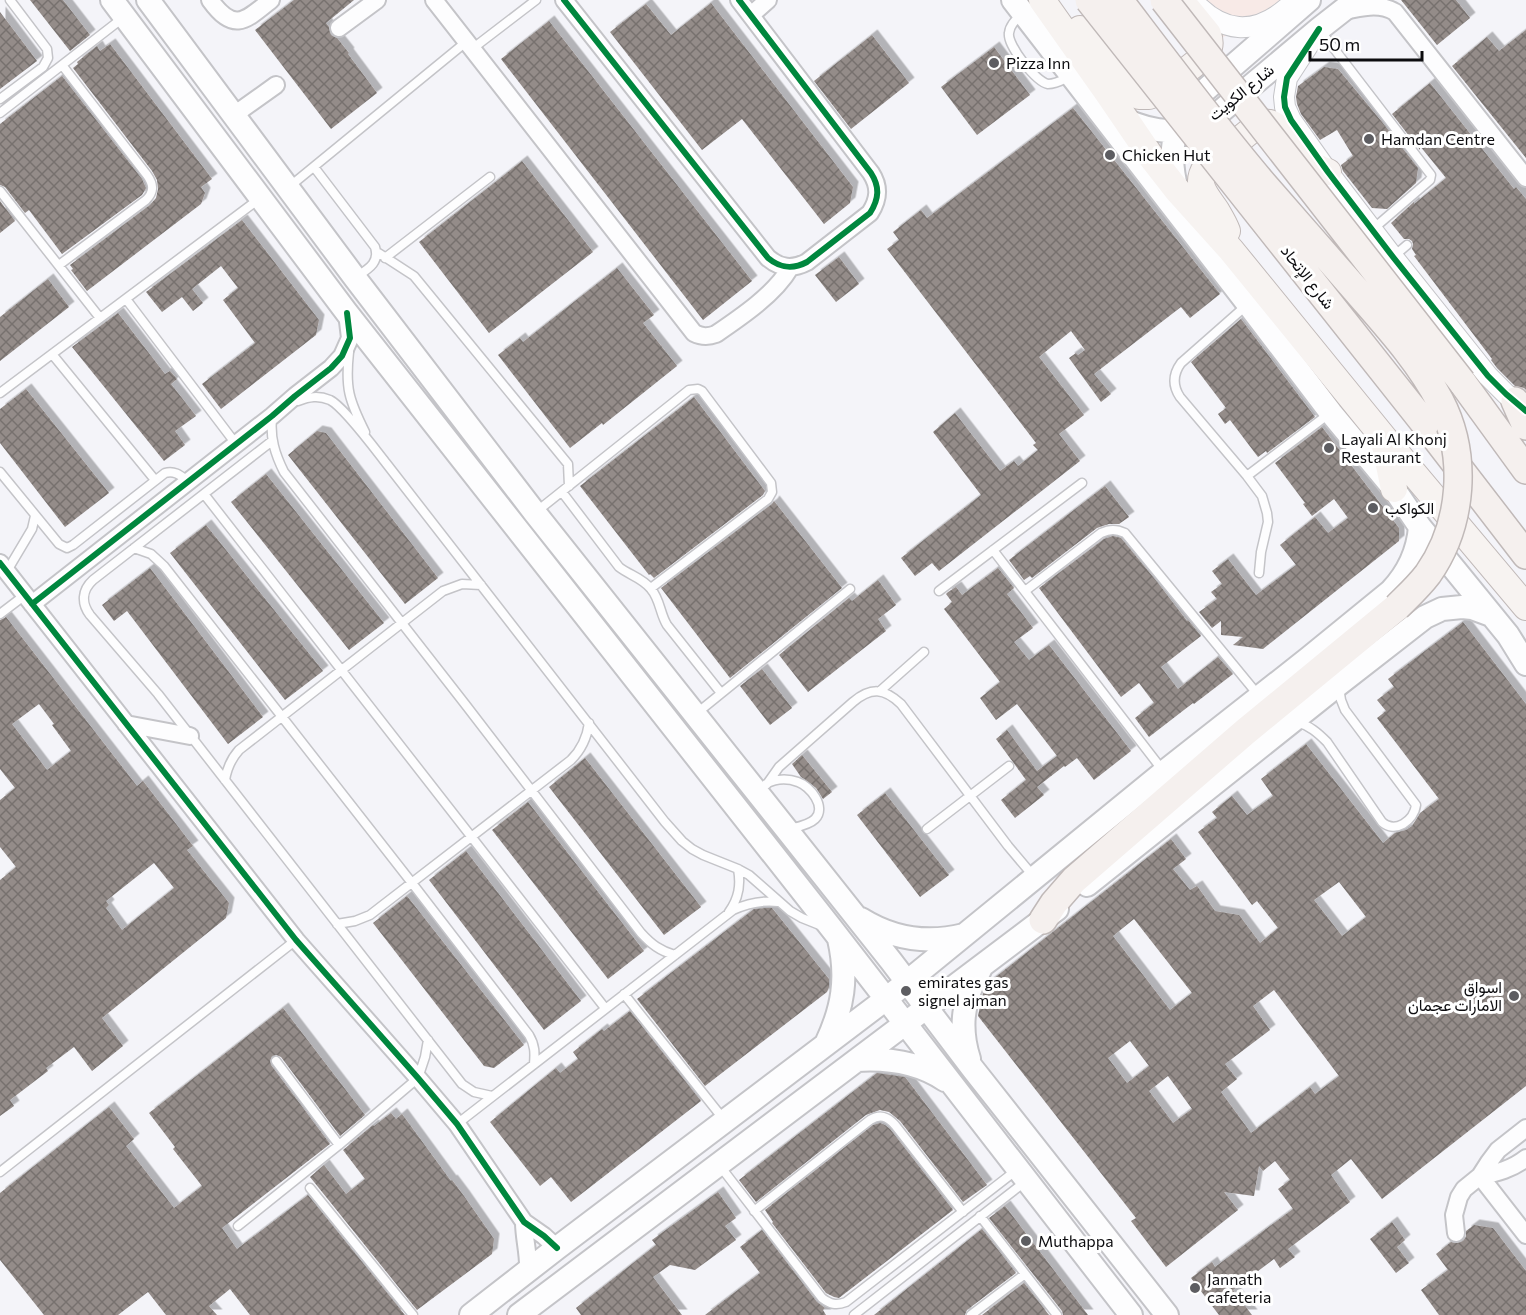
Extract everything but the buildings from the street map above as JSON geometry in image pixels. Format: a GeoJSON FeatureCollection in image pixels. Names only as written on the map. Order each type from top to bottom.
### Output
{"type":"FeatureCollection","features":[{"type":"Feature","properties":{"kind":"highway","name":"شارع الإتحاد"},"geometry":{"type":"LineString","coordinates":[[1089,0],[1526,555]]}},
{"type":"Feature","properties":{"kind":"highway"},"geometry":{"type":"LineString","coordinates":[[1043,920],[1053,903],[1074,880],[1245,732],[1397,607],[1420,585],[1436,562],[1449,532],[1458,485],[1456,449],[1448,419],[1430,384],[1400,341],[1234,150],[1119,0]]}},
{"type":"Feature","properties":{"kind":"highway"},"geometry":{"type":"LineString","coordinates":[[1164,0],[1462,382],[1526,470]]}},
{"type":"Feature","properties":{"kind":"highway"},"geometry":{"type":"LineString","coordinates":[[1520,406],[1526,426]]}},
{"type":"Feature","properties":{"kind":"main road"},"geometry":{"type":"LineString","coordinates":[[148,0],[355,278],[535,513],[694,715],[761,788],[786,830],[1167,1315]]}},
{"type":"Feature","properties":{"kind":"main road"},"geometry":{"type":"LineString","coordinates":[[1033,8],[1082,30],[1130,91],[1144,97],[1153,94],[1201,58],[1209,47],[1208,34],[1180,0]]}},
{"type":"Feature","properties":{"kind":"main road","name":"شارع الكويت"},"geometry":{"type":"LineString","coordinates":[[1177,190],[1172,154],[1177,131],[1184,114],[1196,98],[1310,0]]}},
{"type":"Feature","properties":{"kind":"main road","name":"شارع الكويت"},"geometry":{"type":"LineString","coordinates":[[1125,120],[1149,129],[1177,131],[1197,126],[1214,117],[1349,6]]}},
{"type":"Feature","properties":{"kind":"main road"},"geometry":{"type":"LineString","coordinates":[[118,8],[346,313],[835,933],[1131,1315]]}},
{"type":"Feature","properties":{"kind":"main road"},"geometry":{"type":"LineString","coordinates":[[1033,8],[1071,75],[1331,412],[1394,489],[1420,527],[1508,635],[1526,664]]}},
{"type":"Feature","properties":{"kind":"main road"},"geometry":{"type":"LineString","coordinates":[[1033,8],[1107,92],[1177,190],[1231,250],[1384,438],[1526,607]]}},
{"type":"Feature","properties":{"kind":"main road"},"geometry":{"type":"LineString","coordinates":[[1231,250],[1223,220],[1203,191],[1200,181],[1206,167],[1246,133],[1260,123],[1275,124],[1305,159],[1328,172]]}},
{"type":"Feature","properties":{"kind":"main road"},"geometry":{"type":"LineString","coordinates":[[1384,438],[1394,489]]}},
{"type":"Feature","properties":{"kind":"main road"},"geometry":{"type":"LineString","coordinates":[[471,1315],[556,1248],[886,999],[1164,772],[1391,591],[1409,567],[1417,548],[1420,527]]}},
{"type":"Feature","properties":{"kind":"main road"},"geometry":{"type":"LineString","coordinates":[[1404,576],[1417,579],[1427,588],[1433,600],[1432,613]]}},
{"type":"Feature","properties":{"kind":"main road"},"geometry":{"type":"LineString","coordinates":[[519,1315],[1043,920],[1425,617],[1442,609],[1462,607],[1491,615]]}},
{"type":"Feature","properties":{"kind":"main road"},"geometry":{"type":"LineString","coordinates":[[851,911],[886,932],[912,939],[939,940],[966,934]]}},
{"type":"Feature","properties":{"kind":"main road"},"geometry":{"type":"LineString","coordinates":[[825,1045],[838,1016],[844,985],[844,969],[835,933]]}},
{"type":"Feature","properties":{"kind":"main road"},"geometry":{"type":"LineString","coordinates":[[973,1069],[965,1045],[963,1020],[971,986],[983,965]]}},
{"type":"Feature","properties":{"kind":"main road"},"geometry":{"type":"LineString","coordinates":[[857,1060],[874,1059],[908,1063],[924,1068],[953,1085]]}},
{"type":"Feature","properties":{"kind":"main road"},"geometry":{"type":"LineString","coordinates":[[505,1315],[556,1272],[559,1260],[556,1248]]}},
{"type":"Feature","properties":{"kind":"street"},"geometry":{"type":"LineString","coordinates":[[210,0],[222,15],[240,20],[251,16],[271,0]]}},
{"type":"Feature","properties":{"kind":"street"},"geometry":{"type":"LineString","coordinates":[[339,28],[376,0]]}},
{"type":"Feature","properties":{"kind":"street"},"geometry":{"type":"LineString","coordinates":[[434,0],[694,333],[709,337],[716,334],[771,292],[790,268]]}},
{"type":"Feature","properties":{"kind":"street"},"geometry":{"type":"LineString","coordinates":[[564,0],[768,258],[782,267],[796,267],[807,262],[864,219],[875,206],[878,189],[871,173],[739,0]]}},
{"type":"Feature","properties":{"kind":"street"},"geometry":{"type":"LineString","coordinates":[[751,15],[768,0]]}},
{"type":"Feature","properties":{"kind":"street"},"geometry":{"type":"LineString","coordinates":[[1192,0],[1215,20],[1240,27],[1259,25],[1269,21],[1296,0]]}},
{"type":"Feature","properties":{"kind":"street"},"geometry":{"type":"LineString","coordinates":[[1349,6],[1379,6],[1395,12],[1526,178]]}},
{"type":"Feature","properties":{"kind":"street"},"geometry":{"type":"LineString","coordinates":[[1319,29],[1287,78],[1284,97],[1290,120],[1373,229],[1400,251],[1488,376],[1520,406]]}},
{"type":"Feature","properties":{"kind":"street"},"geometry":{"type":"LineString","coordinates":[[234,115],[276,85]]}},
{"type":"Feature","properties":{"kind":"street"},"geometry":{"type":"LineString","coordinates":[[28,600],[189,482],[337,362],[350,338],[346,313]]}},
{"type":"Feature","properties":{"kind":"street"},"geometry":{"type":"LineString","coordinates":[[3,567],[296,940],[457,1124],[524,1222],[556,1248]]}},
{"type":"Feature","properties":{"kind":"street"},"geometry":{"type":"LineString","coordinates":[[126,724],[190,736]]}},
{"type":"Feature","properties":{"kind":"street"},"geometry":{"type":"LineString","coordinates":[[1456,1233],[1454,1215],[1459,1197],[1480,1176],[1498,1150],[1526,1128]]}},
{"type":"Feature","properties":{"kind":"street"},"geometry":{"type":"LineString","coordinates":[[1480,1176],[1504,1170],[1526,1158]]}},
{"type":"Feature","properties":{"kind":"street"},"geometry":{"type":"LineString","coordinates":[[1480,1176],[1526,1235]]}},
{"type":"Feature","properties":{"kind":"street"},"geometry":{"type":"LineString","coordinates":[[524,1222],[528,1271]]}},
{"type":"Feature","properties":{"kind":"lane"},"geometry":{"type":"LineString","coordinates":[[0,99],[43,67],[48,58],[47,49],[10,0]]}},
{"type":"Feature","properties":{"kind":"lane"},"geometry":{"type":"LineString","coordinates":[[288,188],[469,45],[536,0]]}},
{"type":"Feature","properties":{"kind":"lane"},"geometry":{"type":"LineString","coordinates":[[0,113],[62,65],[118,8]]}},
{"type":"Feature","properties":{"kind":"lane"},"geometry":{"type":"LineString","coordinates":[[1319,29],[1431,175],[1430,180],[1373,229]]}},
{"type":"Feature","properties":{"kind":"lane"},"geometry":{"type":"LineString","coordinates":[[59,265],[146,200],[153,188],[152,181],[62,65]]}},
{"type":"Feature","properties":{"kind":"lane"},"geometry":{"type":"LineString","coordinates":[[314,167],[377,252],[414,276],[568,464],[565,489],[619,567],[651,588],[662,618],[721,693]]}},
{"type":"Feature","properties":{"kind":"lane"},"geometry":{"type":"LineString","coordinates":[[386,258],[490,177]]}},
{"type":"Feature","properties":{"kind":"lane"},"geometry":{"type":"LineString","coordinates":[[0,190],[100,318]]}},
{"type":"Feature","properties":{"kind":"lane"},"geometry":{"type":"LineString","coordinates":[[0,393],[260,198]]}},
{"type":"Feature","properties":{"kind":"lane"},"geometry":{"type":"LineString","coordinates":[[355,278],[375,263],[377,252]]}},
{"type":"Feature","properties":{"kind":"lane"},"geometry":{"type":"LineString","coordinates":[[126,299],[236,444]]}},
{"type":"Feature","properties":{"kind":"lane"},"geometry":{"type":"LineString","coordinates":[[1248,304],[1181,363],[1174,376],[1174,383],[1180,397],[1262,496],[1268,522],[1259,573]]}},
{"type":"Feature","properties":{"kind":"lane"},"geometry":{"type":"LineString","coordinates":[[350,338],[347,368],[349,397],[370,443]]}},
{"type":"Feature","properties":{"kind":"lane"},"geometry":{"type":"LineString","coordinates":[[52,354],[154,480]]}},
{"type":"Feature","properties":{"kind":"lane"},"geometry":{"type":"LineString","coordinates":[[535,513],[688,390],[702,391],[771,483],[772,492],[768,499],[651,588]]}},
{"type":"Feature","properties":{"kind":"lane"},"geometry":{"type":"LineString","coordinates":[[675,955],[665,952],[648,941],[284,471],[272,441],[271,426],[278,411],[315,396],[329,399],[339,406],[682,841],[703,855],[750,875],[779,902],[802,918],[835,933]]}},
{"type":"Feature","properties":{"kind":"lane"},"geometry":{"type":"LineString","coordinates":[[1247,476],[1331,412]]}},
{"type":"Feature","properties":{"kind":"lane"},"geometry":{"type":"LineString","coordinates":[[272,441],[88,584],[83,597],[84,603],[90,615],[146,679],[462,1084],[474,1092],[492,1096]]}},
{"type":"Feature","properties":{"kind":"lane"},"geometry":{"type":"LineString","coordinates":[[0,472],[61,546],[70,547],[165,473],[172,471],[189,482]]}},
{"type":"Feature","properties":{"kind":"lane"},"geometry":{"type":"LineString","coordinates":[[939,591],[1082,483]]}},
{"type":"Feature","properties":{"kind":"lane"},"geometry":{"type":"LineString","coordinates":[[204,494],[605,1008]]}},
{"type":"Feature","properties":{"kind":"lane"},"geometry":{"type":"LineString","coordinates":[[3,567],[32,530],[35,516]]}},
{"type":"Feature","properties":{"kind":"lane"},"geometry":{"type":"LineString","coordinates":[[1025,591],[1101,533],[1109,530],[1125,533],[1260,697]]}},
{"type":"Feature","properties":{"kind":"lane"},"geometry":{"type":"LineString","coordinates":[[134,548],[151,554],[164,566],[412,883],[529,1035],[535,1049],[534,1064]]}},
{"type":"Feature","properties":{"kind":"lane"},"geometry":{"type":"LineString","coordinates":[[993,550],[1164,772]]}},
{"type":"Feature","properties":{"kind":"lane"},"geometry":{"type":"LineString","coordinates":[[225,780],[228,767],[239,750],[443,591],[462,584],[481,585]]}},
{"type":"Feature","properties":{"kind":"lane"},"geometry":{"type":"LineString","coordinates":[[694,715],[850,589]]}},
{"type":"Feature","properties":{"kind":"lane"},"geometry":{"type":"LineString","coordinates":[[0,614],[28,600]]}},
{"type":"Feature","properties":{"kind":"lane"},"geometry":{"type":"LineString","coordinates":[[880,691],[924,652]]}},
{"type":"Feature","properties":{"kind":"lane"},"geometry":{"type":"LineString","coordinates":[[1293,721],[1310,727],[1327,742],[1382,822],[1394,828],[1400,826],[1412,816],[1416,805],[1346,710],[1341,700],[1339,684]]}},
{"type":"Feature","properties":{"kind":"lane"},"geometry":{"type":"LineString","coordinates":[[761,788],[779,767],[853,702],[865,693],[880,691],[895,698],[901,704],[1008,846],[1035,878]]}},
{"type":"Feature","properties":{"kind":"lane"},"geometry":{"type":"LineString","coordinates":[[337,924],[355,921],[370,915],[531,791],[577,754],[585,741],[589,723]]}},
{"type":"Feature","properties":{"kind":"lane"},"geometry":{"type":"LineString","coordinates":[[927,829],[1009,766]]}},
{"type":"Feature","properties":{"kind":"lane"},"geometry":{"type":"LineString","coordinates":[[761,788],[774,780],[795,781],[810,790],[819,803],[819,813],[814,820],[786,830]]}},
{"type":"Feature","properties":{"kind":"lane"},"geometry":{"type":"LineString","coordinates":[[457,1124],[725,916],[731,910],[738,894],[740,886],[738,869]]}},
{"type":"Feature","properties":{"kind":"lane"},"geometry":{"type":"LineString","coordinates":[[725,916],[751,903],[779,902]]}},
{"type":"Feature","properties":{"kind":"lane"},"geometry":{"type":"LineString","coordinates":[[0,1172],[296,940]]}},
{"type":"Feature","properties":{"kind":"lane"},"geometry":{"type":"LineString","coordinates":[[624,994],[725,1121]]}},
{"type":"Feature","properties":{"kind":"lane"},"geometry":{"type":"LineString","coordinates":[[238,1226],[418,1078],[428,1040]]}},
{"type":"Feature","properties":{"kind":"lane"},"geometry":{"type":"LineString","coordinates":[[276,1061],[339,1145]]}},
{"type":"Feature","properties":{"kind":"lane"},"geometry":{"type":"LineString","coordinates":[[754,1211],[870,1120],[876,1116],[883,1116],[890,1119],[963,1212]]}},
{"type":"Feature","properties":{"kind":"lane"},"geometry":{"type":"LineString","coordinates":[[719,1163],[822,1298],[833,1304],[846,1302],[963,1212],[1022,1175]]}},
{"type":"Feature","properties":{"kind":"lane"},"geometry":{"type":"LineString","coordinates":[[854,1315],[980,1216],[1022,1175]]}},
{"type":"Feature","properties":{"kind":"lane"},"geometry":{"type":"LineString","coordinates":[[310,1188],[413,1315]]}},
{"type":"Feature","properties":{"kind":"lane"},"geometry":{"type":"LineString","coordinates":[[980,1216],[1057,1315]]}},
{"type":"Feature","properties":{"kind":"lane"},"geometry":{"type":"LineString","coordinates":[[971,1315],[1024,1274]]}},
{"type":"Feature","properties":{"kind":"shaded area"},"geometry":{"type":"Polygon","coordinates":[[[1156,0],[1291,0],[1259,24],[1223,37],[1203,34],[1156,0]]]}},
{"type":"Feature","properties":{"kind":"cycle path"},"geometry":{"type":"LineString","coordinates":[[564,0],[768,258],[782,266],[796,266],[807,262],[870,213],[877,198],[877,188],[871,173],[739,0]]}},
{"type":"Feature","properties":{"kind":"cycle path"},"geometry":{"type":"LineString","coordinates":[[1319,29],[1287,78],[1284,97],[1285,107],[1291,120],[1393,257],[1488,376],[1526,411]]}},
{"type":"Feature","properties":{"kind":"cycle path"},"geometry":{"type":"LineString","coordinates":[[32,604],[331,368],[342,356],[350,338],[347,313]]}},
{"type":"Feature","properties":{"kind":"cycle path"},"geometry":{"type":"LineString","coordinates":[[0,563],[296,940],[457,1124],[524,1222],[557,1248]]}},
{"type":"Feature","properties":{"kind":"place","name":"Pizza Inn"},"geometry":{"type":"Point","coordinates":[994,63]}},
{"type":"Feature","properties":{"kind":"place","name":"Hamdan Centre"},"geometry":{"type":"Point","coordinates":[1369,139]}},
{"type":"Feature","properties":{"kind":"place","name":"Chicken Hut"},"geometry":{"type":"Point","coordinates":[1110,155]}},
{"type":"Feature","properties":{"kind":"place","name":"Layali Al Khonj Restaurant"},"geometry":{"type":"Point","coordinates":[1329,448]}},
{"type":"Feature","properties":{"kind":"place","name":"الكواكب"},"geometry":{"type":"Point","coordinates":[1373,508]}},
{"type":"Feature","properties":{"kind":"place","name":"emirates gas signel ajman"},"geometry":{"type":"Point","coordinates":[906,991]}},
{"type":"Feature","properties":{"kind":"place","name":"اسواق الامارات عجمان"},"geometry":{"type":"Point","coordinates":[1514,996]}},
{"type":"Feature","properties":{"kind":"place","name":"Muthappa"},"geometry":{"type":"Point","coordinates":[1026,1241]}},
{"type":"Feature","properties":{"kind":"place","name":"Jannath cafeteria"},"geometry":{"type":"Point","coordinates":[1195,1288]}}]}
